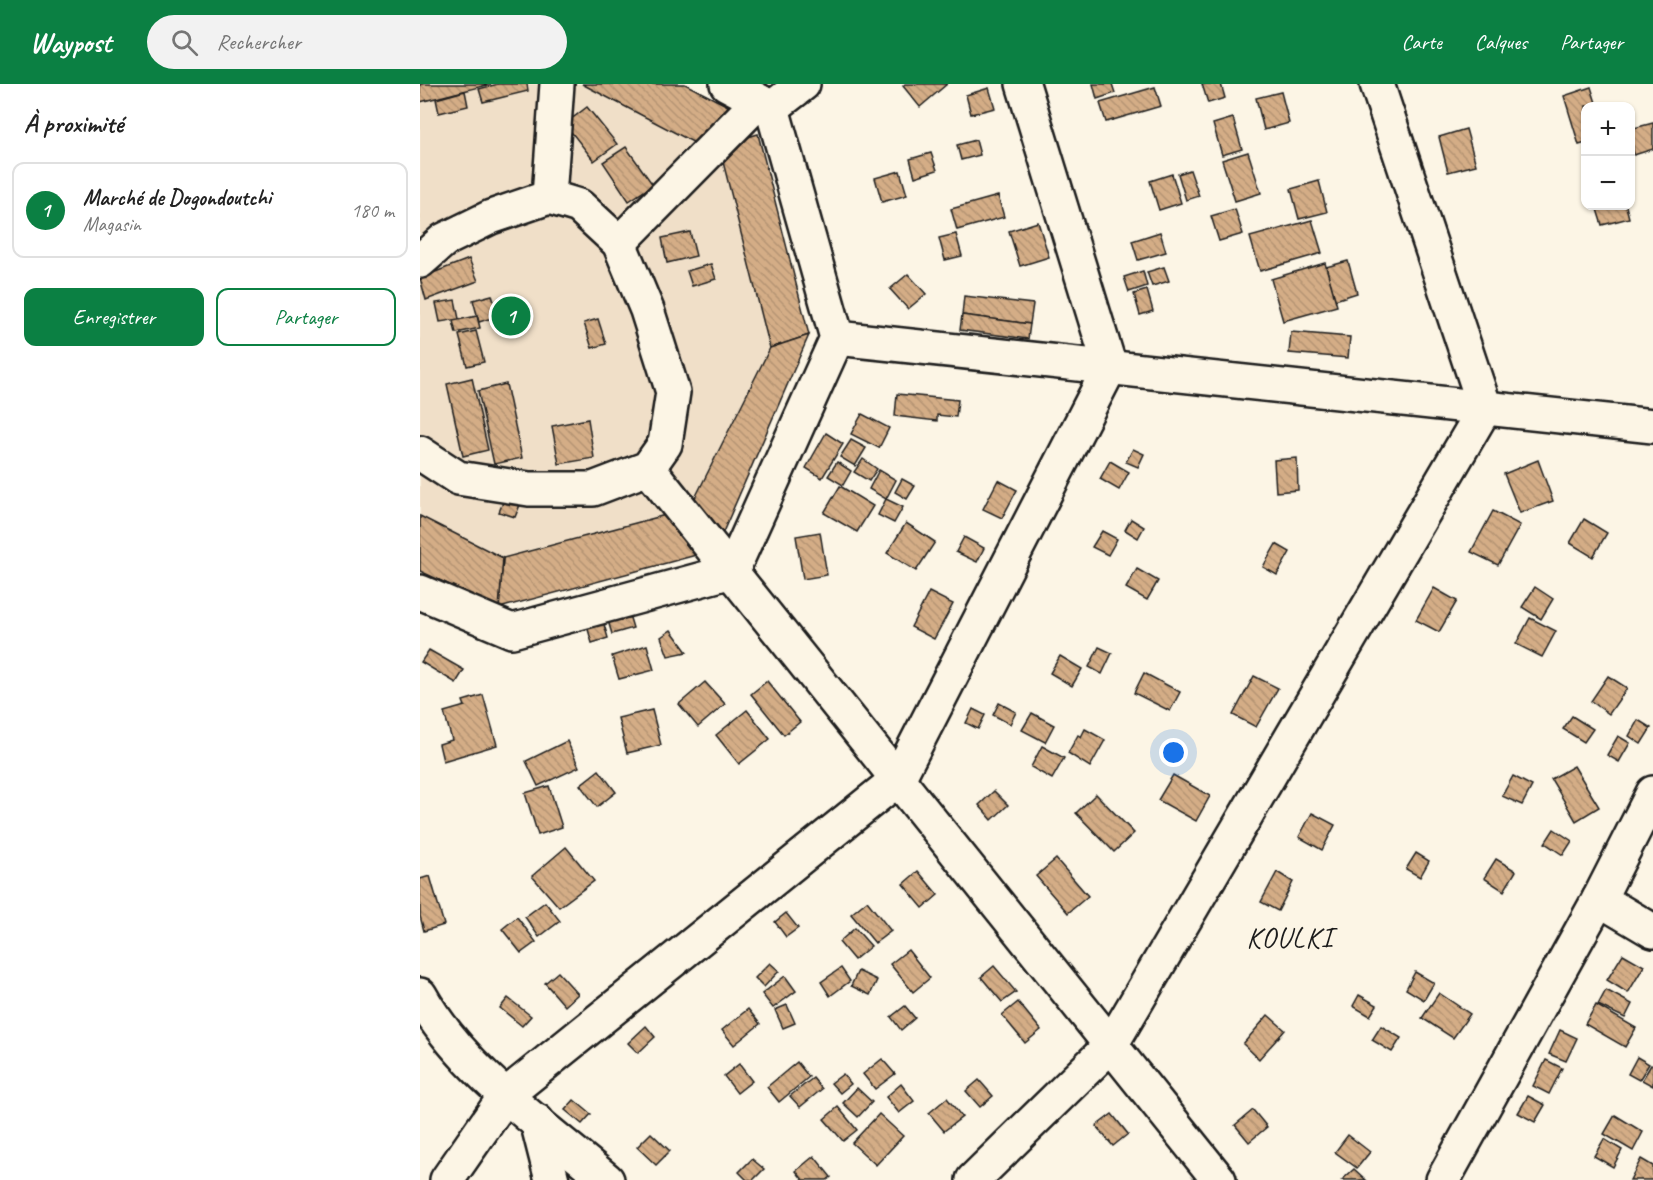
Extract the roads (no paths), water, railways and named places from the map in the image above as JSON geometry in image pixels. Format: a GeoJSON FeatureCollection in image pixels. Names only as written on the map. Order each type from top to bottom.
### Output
{"type":"FeatureCollection","features":[{"type":"Feature","properties":{"kind":"street"},"geometry":{"type":"LineString","coordinates":[[549,197],[557,84]]}},
{"type":"Feature","properties":{"kind":"street"},"geometry":{"type":"LineString","coordinates":[[727,84],[766,104],[837,338],[732,571]]}},
{"type":"Feature","properties":{"kind":"street"},"geometry":{"type":"LineString","coordinates":[[619,243],[766,104],[803,84]]}},
{"type":"Feature","properties":{"kind":"street"},"geometry":{"type":"LineString","coordinates":[[442,1177],[506,1095],[898,779],[1110,367],[1023,84]]}},
{"type":"Feature","properties":{"kind":"street"},"geometry":{"type":"LineString","coordinates":[[973,1180],[1111,1045],[1485,408],[1377,84]]}},
{"type":"Feature","properties":{"kind":"street"},"geometry":{"type":"LineString","coordinates":[[420,261],[444,240],[492,217],[549,197],[579,206],[619,243],[647,310],[673,392],[665,444],[648,468],[593,489],[529,489],[458,478],[420,453]]}},
{"type":"Feature","properties":{"kind":"street"},"geometry":{"type":"LineString","coordinates":[[837,338],[1653,426]]}},
{"type":"Feature","properties":{"kind":"street"},"geometry":{"type":"LineString","coordinates":[[648,468],[1219,1180]]}},
{"type":"Feature","properties":{"kind":"street"},"geometry":{"type":"LineString","coordinates":[[420,592],[512,631],[732,571]]}},
{"type":"Feature","properties":{"kind":"street"},"geometry":{"type":"LineString","coordinates":[[1443,1180],[1599,899],[1653,793]]}},
{"type":"Feature","properties":{"kind":"street"},"geometry":{"type":"LineString","coordinates":[[1599,899],[1653,931]]}},
{"type":"Feature","properties":{"kind":"street"},"geometry":{"type":"LineString","coordinates":[[420,995],[432,1016],[454,1045],[506,1095],[607,1180]]}},
{"type":"Feature","properties":{"kind":"street"},"geometry":{"type":"LineString","coordinates":[[537,1121],[552,1180]]}},
{"type":"Feature","properties":{"kind":"place","name":"Marché de Dogondoutchi"},"geometry":{"type":"Point","coordinates":[511,316]}},
{"type":"Feature","properties":{"kind":"district","name":"KOULKI"},"geometry":{"type":"Point","coordinates":[1290,937]}}]}
